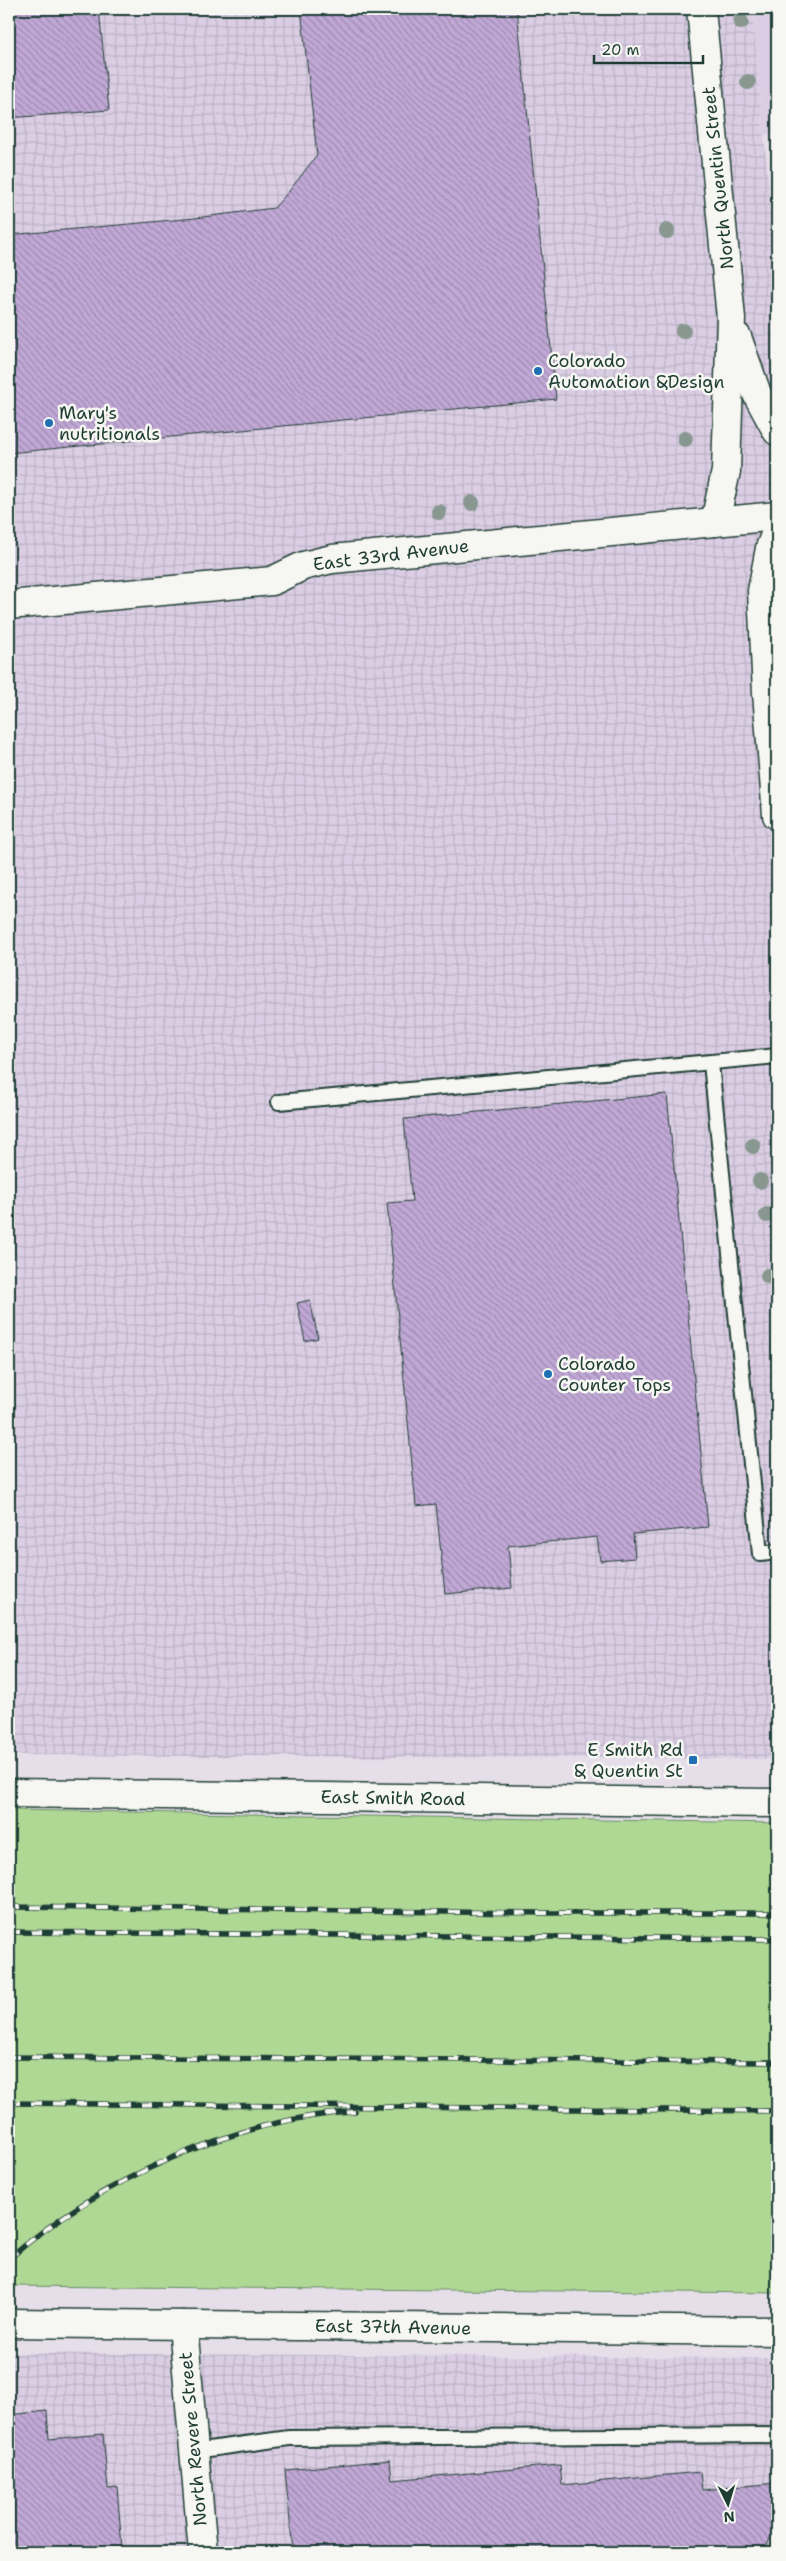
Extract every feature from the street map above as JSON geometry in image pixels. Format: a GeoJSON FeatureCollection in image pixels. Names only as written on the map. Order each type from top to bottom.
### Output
{"type":"FeatureCollection","features":[{"type":"Feature","properties":{"kind":"street","name":"North Quentin Street"},"geometry":{"type":"LineString","coordinates":[[701,9],[732,318],[726,471],[714,522]]}},
{"type":"Feature","properties":{"kind":"street","name":"North Quentin Street"},"geometry":{"type":"LineString","coordinates":[[732,318],[754,386],[777,431]]}},
{"type":"Feature","properties":{"kind":"street","name":"East 33rd Avenue"},"geometry":{"type":"LineString","coordinates":[[9,605],[272,581],[303,566],[332,559],[777,516]]}},
{"type":"Feature","properties":{"kind":"street"},"geometry":{"type":"LineString","coordinates":[[777,529],[770,548],[762,591],[767,693],[777,815]]}},
{"type":"Feature","properties":{"kind":"street","name":"East Smith Road"},"geometry":{"type":"LineString","coordinates":[[9,1793],[777,1803]]}},
{"type":"Feature","properties":{"kind":"street","name":"East 37th Avenue"},"geometry":{"type":"LineString","coordinates":[[9,2323],[777,2331]]}},
{"type":"Feature","properties":{"kind":"street","name":"North Revere Street"},"geometry":{"type":"LineString","coordinates":[[183,2325],[203,2552]]}},
{"type":"Feature","properties":{"kind":"lane"},"geometry":{"type":"LineString","coordinates":[[280,1102],[777,1056]]}},
{"type":"Feature","properties":{"kind":"lane"},"geometry":{"type":"LineString","coordinates":[[711,1063],[760,1554],[777,1552]]}},
{"type":"Feature","properties":{"kind":"lane"},"geometry":{"type":"LineString","coordinates":[[194,2451],[289,2438],[777,2435]]}},
{"type":"Feature","properties":{"kind":"shaded area"},"geometry":{"type":"Polygon","coordinates":[[[9,9],[752,9],[777,278],[777,1759],[9,1755],[9,9]]]}},
{"type":"Feature","properties":{"kind":"shaded area"},"geometry":{"type":"Polygon","coordinates":[[[752,9],[777,9],[777,134],[764,135],[752,9]]]}},
{"type":"Feature","properties":{"kind":"shaded area"},"geometry":{"type":"Polygon","coordinates":[[[9,2353],[777,2358],[777,2552],[9,2552],[9,2353]]]}},
{"type":"Feature","properties":{"kind":"green space"},"geometry":{"type":"Polygon","coordinates":[[[9,1810],[777,1823],[777,2293],[9,2286],[9,1810]]]}},
{"type":"Feature","properties":{"kind":"building"},"geometry":{"type":"Polygon","coordinates":[[[9,9],[99,9],[109,110],[9,118],[9,9]]]}},
{"type":"Feature","properties":{"kind":"building"},"geometry":{"type":"Polygon","coordinates":[[[301,9],[517,9],[556,399],[9,453],[9,235],[195,218],[274,208],[317,155],[301,9]]]}},
{"type":"Feature","properties":{"kind":"building","name":"Colorado Counter Tops"},"geometry":{"type":"Polygon","coordinates":[[[667,1094],[708,1527],[633,1534],[635,1558],[600,1561],[597,1537],[508,1546],[512,1588],[445,1594],[436,1504],[416,1506],[387,1203],[412,1201],[404,1119],[667,1094]]]}},
{"type":"Feature","properties":{"kind":"building"},"geometry":{"type":"Polygon","coordinates":[[[310,1300],[318,1338],[305,1341],[297,1303],[310,1300]]]}},
{"type":"Feature","properties":{"kind":"building"},"geometry":{"type":"Polygon","coordinates":[[[47,2411],[49,2439],[103,2434],[108,2488],[117,2487],[122,2547],[113,2548],[113,2552],[9,2552],[9,2415],[47,2411]]]}},
{"type":"Feature","properties":{"kind":"building"},"geometry":{"type":"Polygon","coordinates":[[[390,2460],[392,2480],[560,2465],[562,2485],[700,2472],[702,2490],[777,2483],[777,2523],[764,2552],[293,2552],[285,2470],[390,2460]]]}},
{"type":"Feature","properties":{"kind":"railway"},"geometry":{"type":"LineString","coordinates":[[9,1907],[543,1913],[777,1913]]}},
{"type":"Feature","properties":{"kind":"railway"},"geometry":{"type":"LineString","coordinates":[[9,1932],[777,1939]]}},
{"type":"Feature","properties":{"kind":"railway"},"geometry":{"type":"LineString","coordinates":[[9,2057],[777,2062]]}},
{"type":"Feature","properties":{"kind":"railway"},"geometry":{"type":"LineString","coordinates":[[9,2103],[777,2111]]}},
{"type":"Feature","properties":{"kind":"railway"},"geometry":{"type":"LineString","coordinates":[[9,2259],[44,2231],[83,2204],[171,2158],[217,2140],[264,2126],[310,2117],[355,2112]]}},
{"type":"Feature","properties":{"kind":"place","name":"Colorado Automation &Design"},"geometry":{"type":"Point","coordinates":[538,371]}},
{"type":"Feature","properties":{"kind":"place","name":"Mary's nutritionals"},"geometry":{"type":"Point","coordinates":[49,423]}},
{"type":"Feature","properties":{"kind":"place","name":"Colorado Counter Tops"},"geometry":{"type":"Point","coordinates":[548,1374]}},
{"type":"Feature","properties":{"kind":"place","name":"E Smith Rd & Quentin St"},"geometry":{"type":"Point","coordinates":[693,1760]}}]}
